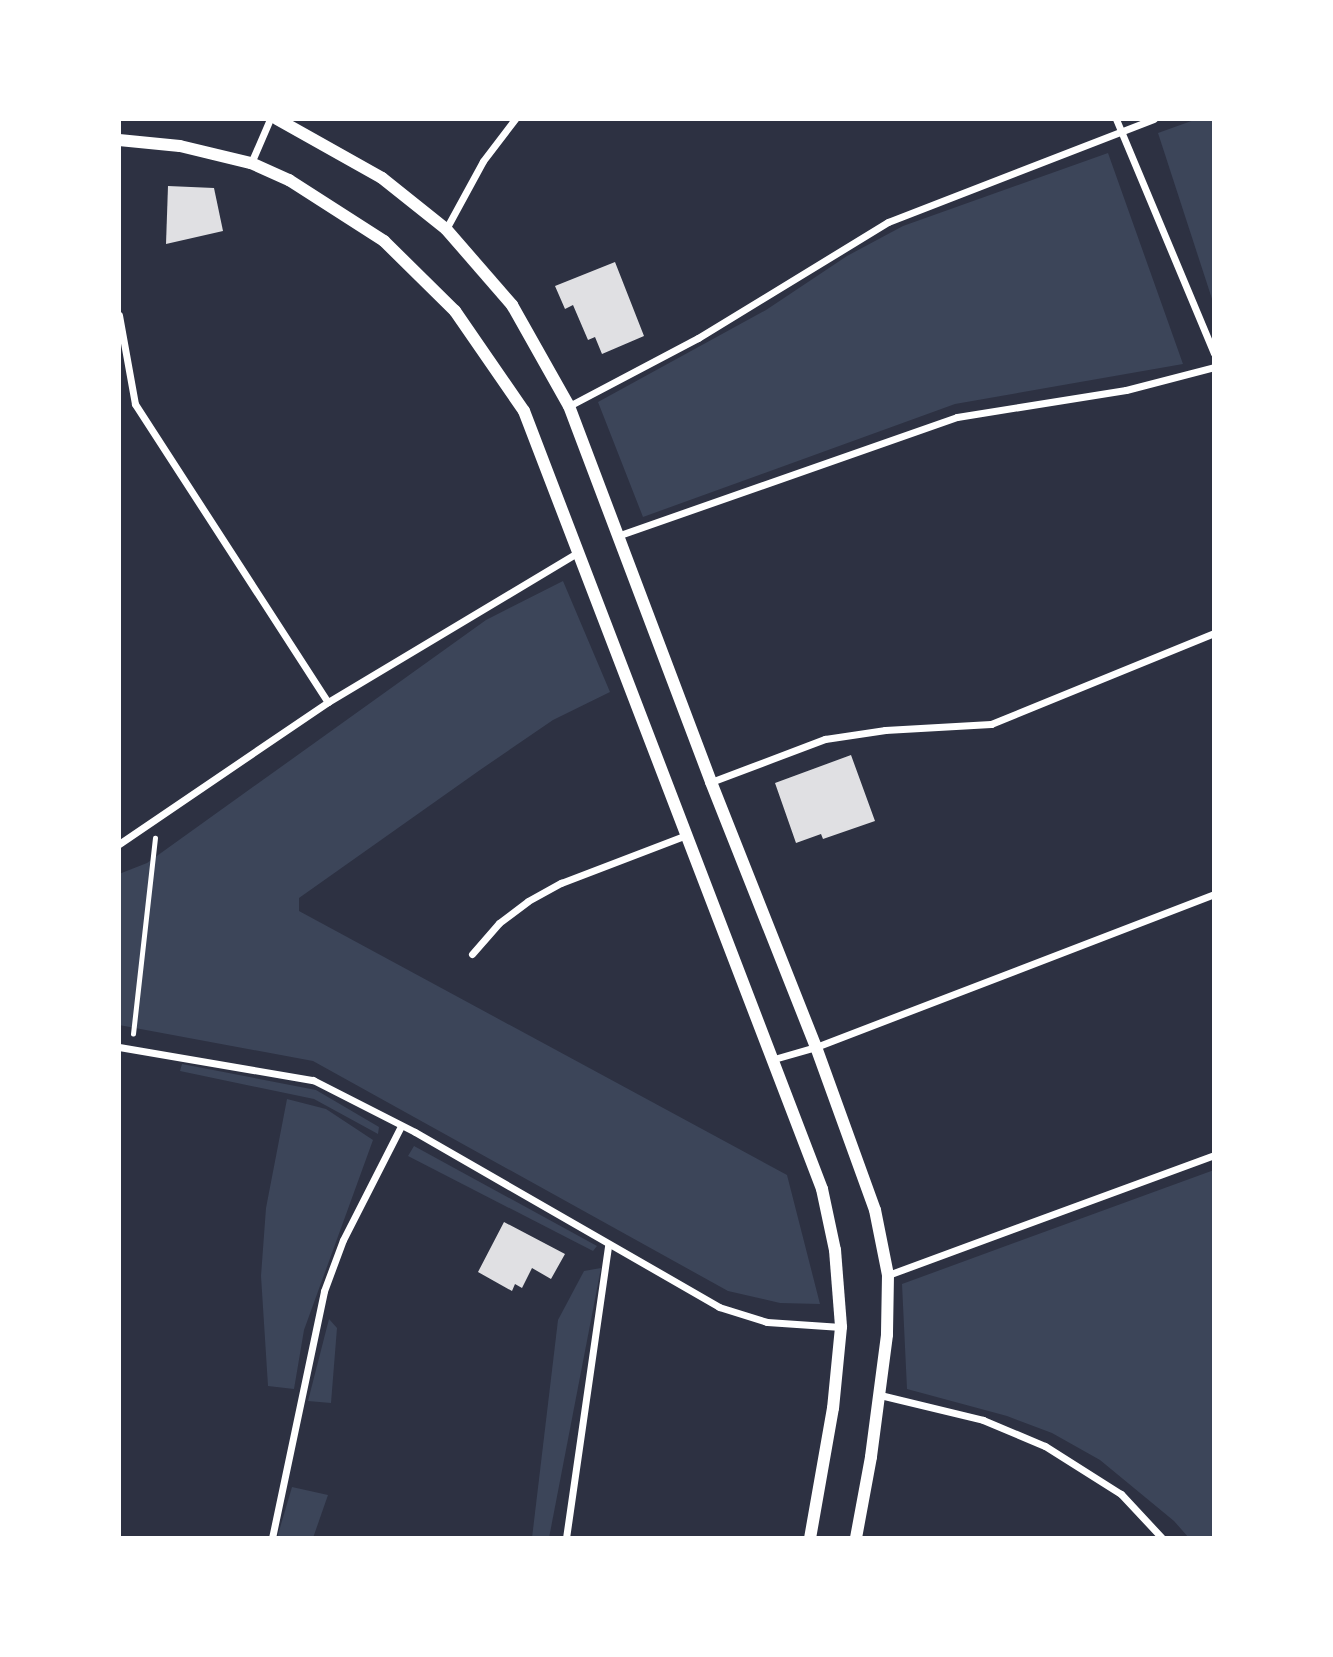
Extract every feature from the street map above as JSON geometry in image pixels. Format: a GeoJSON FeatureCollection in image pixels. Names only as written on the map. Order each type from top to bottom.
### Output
{"type":"FeatureCollection","features":[{"type":"Feature","properties":{"kind":"street"},"geometry":{"type":"LineString","coordinates":[[251,163],[270,119]]}},
{"type":"Feature","properties":{"kind":"street"},"geometry":{"type":"LineString","coordinates":[[277,119],[383,178],[446,229],[512,305],[569,407],[711,782],[816,1047],[875,1210],[887,1275],[887,1335],[880,1395],[856,1538]]}},
{"type":"Feature","properties":{"kind":"street"},"geometry":{"type":"LineString","coordinates":[[446,229],[483,161],[516,119]]}},
{"type":"Feature","properties":{"kind":"street"},"geometry":{"type":"LineString","coordinates":[[1116,119],[1214,353]]}},
{"type":"Feature","properties":{"kind":"street"},"geometry":{"type":"LineString","coordinates":[[569,407],[698,338],[888,222],[1154,119]]}},
{"type":"Feature","properties":{"kind":"street"},"geometry":{"type":"LineString","coordinates":[[119,140],[180,146],[251,163],[289,180],[384,241],[455,310],[524,411],[822,1189],[835,1250],[841,1327],[833,1408],[810,1538]]}},
{"type":"Feature","properties":{"kind":"street"},"geometry":{"type":"LineString","coordinates":[[119,315],[135,404],[328,702]]}},
{"type":"Feature","properties":{"kind":"street"},"geometry":{"type":"LineString","coordinates":[[620,536],[957,417],[1126,390],[1214,367]]}},
{"type":"Feature","properties":{"kind":"street"},"geometry":{"type":"LineString","coordinates":[[119,844],[328,702],[580,552]]}},
{"type":"Feature","properties":{"kind":"street"},"geometry":{"type":"LineString","coordinates":[[711,782],[825,739],[885,730],[991,724],[1214,633]]}},
{"type":"Feature","properties":{"kind":"street"},"geometry":{"type":"LineString","coordinates":[[472,954],[499,923],[528,901],[561,883],[688,835]]}},
{"type":"Feature","properties":{"kind":"street"},"geometry":{"type":"LineString","coordinates":[[774,1059],[816,1047],[1214,894]]}},
{"type":"Feature","properties":{"kind":"street"},"geometry":{"type":"LineString","coordinates":[[119,1047],[313,1080],[401,1126],[719,1307],[767,1322],[841,1327]]}},
{"type":"Feature","properties":{"kind":"street"},"geometry":{"type":"LineString","coordinates":[[272,1538],[324,1291],[343,1240],[401,1126]]}},
{"type":"Feature","properties":{"kind":"street"},"geometry":{"type":"LineString","coordinates":[[887,1275],[1214,1156]]}},
{"type":"Feature","properties":{"kind":"street"},"geometry":{"type":"LineString","coordinates":[[566,1538],[608,1245]]}},
{"type":"Feature","properties":{"kind":"street"},"geometry":{"type":"LineString","coordinates":[[880,1395],[983,1420],[1045,1446],[1121,1494],[1162,1538]]}},
{"type":"Feature","properties":{"kind":"path"},"geometry":{"type":"LineString","coordinates":[[131,1049],[156,821]]}},
{"type":"Feature","properties":{"kind":"shaded area"},"geometry":{"type":"Polygon","coordinates":[[[1197,119],[1214,119],[1213,302],[1158,133],[1197,119]]]}},
{"type":"Feature","properties":{"kind":"shaded area"},"geometry":{"type":"Polygon","coordinates":[[[1108,153],[1183,364],[955,404],[643,517],[598,402],[766,310],[847,256],[903,226],[1108,153]]]}},
{"type":"Feature","properties":{"kind":"shaded area"},"geometry":{"type":"Polygon","coordinates":[[[563,581],[610,692],[553,720],[480,770],[299,898],[299,911],[787,1175],[820,1304],[780,1303],[728,1291],[313,1061],[119,1025],[119,874],[147,863],[486,620],[563,581]]]}},
{"type":"Feature","properties":{"kind":"shaded area"},"geometry":{"type":"Polygon","coordinates":[[[182,1064],[316,1090],[379,1127],[378,1134],[314,1099],[180,1071],[182,1064]]]}},
{"type":"Feature","properties":{"kind":"shaded area"},"geometry":{"type":"Polygon","coordinates":[[[287,1099],[326,1109],[373,1140],[304,1330],[294,1389],[268,1386],[261,1276],[266,1208],[287,1099]]]}},
{"type":"Feature","properties":{"kind":"shaded area"},"geometry":{"type":"Polygon","coordinates":[[[414,1146],[597,1246],[593,1251],[408,1156],[414,1146]]]}},
{"type":"Feature","properties":{"kind":"shaded area"},"geometry":{"type":"Polygon","coordinates":[[[1214,1170],[1214,1538],[1189,1538],[1174,1521],[1100,1460],[1052,1433],[1007,1416],[907,1389],[902,1284],[1214,1170]]]}},
{"type":"Feature","properties":{"kind":"shaded area"},"geometry":{"type":"Polygon","coordinates":[[[601,1268],[549,1538],[532,1538],[558,1320],[584,1271],[601,1268]]]}},
{"type":"Feature","properties":{"kind":"shaded area"},"geometry":{"type":"Polygon","coordinates":[[[329,1319],[337,1328],[331,1403],[308,1401],[329,1319]]]}},
{"type":"Feature","properties":{"kind":"shaded area"},"geometry":{"type":"Polygon","coordinates":[[[292,1487],[328,1495],[313,1538],[277,1538],[292,1487]]]}},
{"type":"Feature","properties":{"kind":"building"},"geometry":{"type":"Polygon","coordinates":[[[168,186],[214,188],[223,231],[166,244],[168,186]]]}},
{"type":"Feature","properties":{"kind":"building"},"geometry":{"type":"Polygon","coordinates":[[[615,262],[644,336],[602,354],[595,337],[588,340],[573,305],[565,309],[555,286],[615,262]]]}},
{"type":"Feature","properties":{"kind":"building"},"geometry":{"type":"Polygon","coordinates":[[[851,755],[875,821],[823,839],[821,834],[796,843],[775,783],[851,755]]]}},
{"type":"Feature","properties":{"kind":"building"},"geometry":{"type":"Polygon","coordinates":[[[504,1222],[565,1254],[551,1279],[532,1268],[522,1288],[515,1284],[512,1291],[478,1272],[504,1222]]]}}]}
